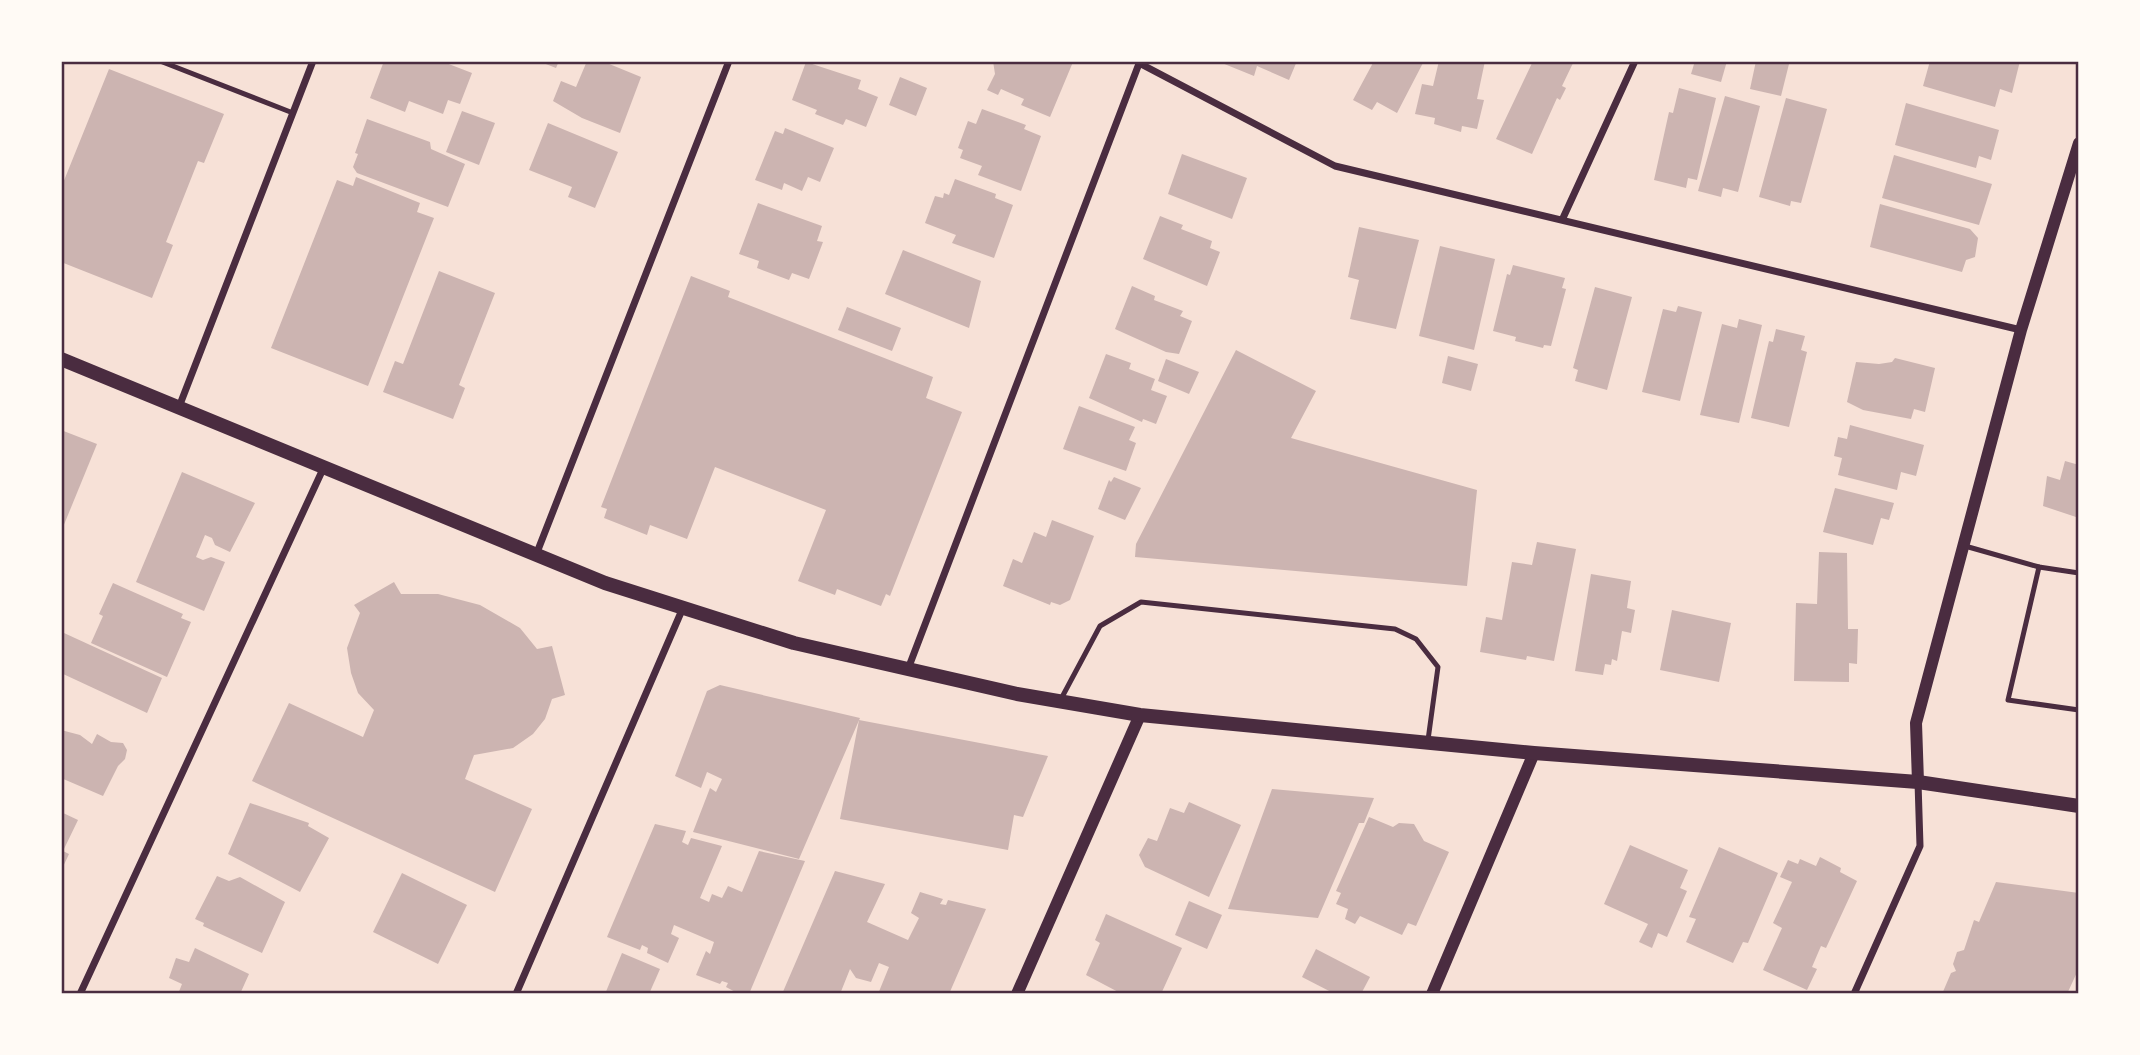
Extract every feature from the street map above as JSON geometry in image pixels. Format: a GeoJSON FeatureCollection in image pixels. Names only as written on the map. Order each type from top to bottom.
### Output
{"type":"FeatureCollection","features":[{"type":"Feature","properties":{"kind":"main road"},"geometry":{"type":"LineString","coordinates":[[61,359],[536,556],[682,610],[794,643],[908,669],[1140,715],[1534,753],[1918,782],[2079,806]]}},
{"type":"Feature","properties":{"kind":"street"},"geometry":{"type":"LineString","coordinates":[[179,407],[313,61]]}},
{"type":"Feature","properties":{"kind":"street"},"geometry":{"type":"LineString","coordinates":[[536,556],[729,61]]}},
{"type":"Feature","properties":{"kind":"street"},"geometry":{"type":"LineString","coordinates":[[1563,218],[1634,61]]}},
{"type":"Feature","properties":{"kind":"street"},"geometry":{"type":"LineString","coordinates":[[908,669],[1139,62],[1335,166],[1563,218],[2021,330]]}},
{"type":"Feature","properties":{"kind":"street"},"geometry":{"type":"LineString","coordinates":[[1854,994],[1920,846],[1916,723],[2021,330],[2079,143]]}},
{"type":"Feature","properties":{"kind":"street"},"geometry":{"type":"LineString","coordinates":[[80,994],[323,469]]}},
{"type":"Feature","properties":{"kind":"street"},"geometry":{"type":"LineString","coordinates":[[516,994],[682,610]]}},
{"type":"Feature","properties":{"kind":"street"},"geometry":{"type":"LineString","coordinates":[[1017,994],[1140,715]]}},
{"type":"Feature","properties":{"kind":"street"},"geometry":{"type":"LineString","coordinates":[[1432,994],[1534,753]]}},
{"type":"Feature","properties":{"kind":"lane"},"geometry":{"type":"LineString","coordinates":[[160,61],[293,113]]}},
{"type":"Feature","properties":{"kind":"lane"},"geometry":{"type":"LineString","coordinates":[[1965,546],[2039,567],[2079,573]]}},
{"type":"Feature","properties":{"kind":"lane"},"geometry":{"type":"LineString","coordinates":[[2039,567],[2008,700],[2079,710]]}},
{"type":"Feature","properties":{"kind":"lane"},"geometry":{"type":"LineString","coordinates":[[1060,701],[1100,626],[1141,602],[1395,629],[1416,639],[1438,667],[1428,743]]}},
{"type":"Feature","properties":{"kind":"building"},"geometry":{"type":"Polygon","coordinates":[[[384,61],[441,61],[472,73],[460,104],[448,100],[443,114],[409,101],[405,112],[370,98],[384,61]]]}},
{"type":"Feature","properties":{"kind":"building"},"geometry":{"type":"Polygon","coordinates":[[[538,61],[559,61],[556,68],[538,61]]]}},
{"type":"Feature","properties":{"kind":"building"},"geometry":{"type":"Polygon","coordinates":[[[587,61],[602,61],[641,77],[620,133],[582,118],[553,101],[561,81],[576,87],[587,61]]]}},
{"type":"Feature","properties":{"kind":"building"},"geometry":{"type":"Polygon","coordinates":[[[993,61],[1073,62],[1050,117],[1021,105],[1024,99],[1001,89],[998,95],[987,90],[995,74],[993,61]]]}},
{"type":"Feature","properties":{"kind":"building"},"geometry":{"type":"Polygon","coordinates":[[[1217,61],[1297,61],[1289,80],[1257,66],[1254,76],[1217,61]]]}},
{"type":"Feature","properties":{"kind":"building"},"geometry":{"type":"Polygon","coordinates":[[[1374,61],[1424,61],[1397,113],[1377,102],[1372,110],[1353,100],[1374,61]]]}},
{"type":"Feature","properties":{"kind":"building"},"geometry":{"type":"Polygon","coordinates":[[[1439,61],[1485,61],[1477,99],[1484,100],[1477,129],[1462,126],[1461,132],[1434,124],[1435,118],[1415,114],[1422,84],[1433,86],[1439,61]]]}},
{"type":"Feature","properties":{"kind":"building"},"geometry":{"type":"Polygon","coordinates":[[[1533,61],[1574,61],[1562,86],[1566,88],[1560,100],[1557,98],[1532,154],[1496,139],[1533,61]]]}},
{"type":"Feature","properties":{"kind":"building"},"geometry":{"type":"Polygon","coordinates":[[[1695,61],[1727,61],[1721,82],[1691,74],[1695,61]]]}},
{"type":"Feature","properties":{"kind":"building"},"geometry":{"type":"Polygon","coordinates":[[[1756,61],[1789,64],[1781,96],[1750,89],[1756,61]]]}},
{"type":"Feature","properties":{"kind":"building"},"geometry":{"type":"Polygon","coordinates":[[[1930,61],[2020,61],[2012,93],[2000,89],[1995,107],[1923,86],[1930,61]]]}},
{"type":"Feature","properties":{"kind":"building"},"geometry":{"type":"Polygon","coordinates":[[[806,62],[861,80],[858,89],[878,97],[866,127],[846,119],[843,125],[815,114],[817,110],[792,100],[806,62]]]}},
{"type":"Feature","properties":{"kind":"building"},"geometry":{"type":"Polygon","coordinates":[[[109,69],[224,114],[204,163],[198,161],[166,242],[173,245],[152,298],[61,262],[61,188],[109,69]]]}},
{"type":"Feature","properties":{"kind":"building"},"geometry":{"type":"Polygon","coordinates":[[[900,77],[927,88],[916,116],[889,105],[900,77]]]}},
{"type":"Feature","properties":{"kind":"building"},"geometry":{"type":"Polygon","coordinates":[[[1679,88],[1716,98],[1697,180],[1688,178],[1686,188],[1654,180],[1669,112],[1673,113],[1679,88]]]}},
{"type":"Feature","properties":{"kind":"building"},"geometry":{"type":"Polygon","coordinates":[[[1725,96],[1760,106],[1738,192],[1723,188],[1721,197],[1698,191],[1725,96]]]}},
{"type":"Feature","properties":{"kind":"building"},"geometry":{"type":"Polygon","coordinates":[[[1786,98],[1827,109],[1801,203],[1791,201],[1790,206],[1759,197],[1786,98]]]}},
{"type":"Feature","properties":{"kind":"building"},"geometry":{"type":"Polygon","coordinates":[[[1906,103],[1999,130],[1991,160],[1979,156],[1976,168],[1895,145],[1906,103]]]}},
{"type":"Feature","properties":{"kind":"building"},"geometry":{"type":"Polygon","coordinates":[[[982,109],[1026,125],[1024,129],[1041,136],[1021,191],[978,175],[982,166],[960,158],[963,150],[958,148],[968,121],[976,124],[982,109]]]}},
{"type":"Feature","properties":{"kind":"building"},"geometry":{"type":"Polygon","coordinates":[[[462,111],[495,123],[479,165],[446,152],[462,111]]]}},
{"type":"Feature","properties":{"kind":"building"},"geometry":{"type":"Polygon","coordinates":[[[367,119],[430,142],[431,149],[465,164],[448,207],[357,173],[353,167],[358,154],[355,153],[367,119]]]}},
{"type":"Feature","properties":{"kind":"building"},"geometry":{"type":"Polygon","coordinates":[[[548,123],[618,152],[595,208],[568,197],[572,187],[529,170],[548,123]]]}},
{"type":"Feature","properties":{"kind":"building"},"geometry":{"type":"Polygon","coordinates":[[[785,128],[834,148],[820,182],[808,177],[802,191],[784,183],[782,190],[755,180],[775,131],[783,134],[785,128]]]}},
{"type":"Feature","properties":{"kind":"building"},"geometry":{"type":"Polygon","coordinates":[[[1182,154],[1247,178],[1232,219],[1168,194],[1182,154]]]}},
{"type":"Feature","properties":{"kind":"building"},"geometry":{"type":"Polygon","coordinates":[[[1894,155],[1992,184],[1979,225],[1882,198],[1894,155]]]}},
{"type":"Feature","properties":{"kind":"building"},"geometry":{"type":"Polygon","coordinates":[[[356,177],[420,203],[417,212],[434,218],[368,386],[271,348],[337,180],[353,186],[356,177]]]}},
{"type":"Feature","properties":{"kind":"building"},"geometry":{"type":"Polygon","coordinates":[[[955,179],[996,194],[995,198],[1013,205],[994,258],[952,243],[956,235],[925,223],[935,196],[943,198],[944,193],[949,195],[955,179]]]}},
{"type":"Feature","properties":{"kind":"building"},"geometry":{"type":"Polygon","coordinates":[[[758,203],[822,226],[817,241],[823,242],[809,279],[792,273],[789,280],[757,268],[759,261],[739,254],[758,203]]]}},
{"type":"Feature","properties":{"kind":"building"},"geometry":{"type":"Polygon","coordinates":[[[1880,204],[1970,229],[1978,238],[1975,257],[1966,260],[1962,272],[1870,247],[1880,204]]]}},
{"type":"Feature","properties":{"kind":"building"},"geometry":{"type":"Polygon","coordinates":[[[1160,216],[1183,225],[1181,229],[1212,241],[1210,248],[1220,252],[1207,286],[1143,259],[1160,216]]]}},
{"type":"Feature","properties":{"kind":"building"},"geometry":{"type":"Polygon","coordinates":[[[1359,227],[1419,240],[1396,329],[1350,319],[1359,280],[1348,277],[1359,227]]]}},
{"type":"Feature","properties":{"kind":"building"},"geometry":{"type":"Polygon","coordinates":[[[1440,246],[1495,259],[1474,350],[1419,336],[1440,246]]]}},
{"type":"Feature","properties":{"kind":"building"},"geometry":{"type":"Polygon","coordinates":[[[903,250],[981,281],[969,328],[885,294],[903,250]]]}},
{"type":"Feature","properties":{"kind":"building"},"geometry":{"type":"Polygon","coordinates":[[[1513,265],[1565,278],[1562,288],[1566,289],[1551,346],[1544,345],[1543,348],[1515,341],[1516,337],[1493,331],[1507,274],[1510,275],[1513,265]]]}},
{"type":"Feature","properties":{"kind":"building"},"geometry":{"type":"Polygon","coordinates":[[[439,271],[495,293],[459,385],[465,388],[453,419],[383,392],[395,361],[403,364],[439,271]]]}},
{"type":"Feature","properties":{"kind":"building"},"geometry":{"type":"Polygon","coordinates":[[[691,276],[730,291],[728,297],[933,377],[926,398],[962,412],[890,596],[886,594],[881,606],[837,589],[835,595],[798,581],[826,510],[715,467],[687,539],[650,525],[647,535],[604,518],[607,509],[601,507],[691,276]]]}},
{"type":"Feature","properties":{"kind":"building"},"geometry":{"type":"Polygon","coordinates":[[[1132,286],[1155,296],[1154,300],[1183,311],[1180,316],[1192,321],[1179,354],[1166,352],[1115,329],[1132,286]]]}},
{"type":"Feature","properties":{"kind":"building"},"geometry":{"type":"Polygon","coordinates":[[[1595,287],[1632,297],[1607,390],[1575,381],[1578,370],[1573,368],[1595,287]]]}},
{"type":"Feature","properties":{"kind":"building"},"geometry":{"type":"Polygon","coordinates":[[[1678,306],[1702,312],[1680,401],[1642,392],[1663,309],[1676,312],[1678,306]]]}},
{"type":"Feature","properties":{"kind":"building"},"geometry":{"type":"Polygon","coordinates":[[[847,307],[901,328],[892,351],[838,330],[847,307]]]}},
{"type":"Feature","properties":{"kind":"building"},"geometry":{"type":"Polygon","coordinates":[[[1739,319],[1762,325],[1739,423],[1700,415],[1722,324],[1737,328],[1739,319]]]}},
{"type":"Feature","properties":{"kind":"building"},"geometry":{"type":"Polygon","coordinates":[[[1776,329],[1805,336],[1801,350],[1807,352],[1789,427],[1751,418],[1769,341],[1773,342],[1776,329]]]}},
{"type":"Feature","properties":{"kind":"building"},"geometry":{"type":"Polygon","coordinates":[[[1236,350],[1316,391],[1291,438],[1477,490],[1467,586],[1135,557],[1136,544],[1236,350]]]}},
{"type":"Feature","properties":{"kind":"building"},"geometry":{"type":"Polygon","coordinates":[[[1106,354],[1131,363],[1129,369],[1155,379],[1151,390],[1167,396],[1156,424],[1143,419],[1142,422],[1089,398],[1106,354]]]}},
{"type":"Feature","properties":{"kind":"building"},"geometry":{"type":"Polygon","coordinates":[[[1448,356],[1478,364],[1471,391],[1442,383],[1448,356]]]}},
{"type":"Feature","properties":{"kind":"building"},"geometry":{"type":"Polygon","coordinates":[[[1895,358],[1935,368],[1925,412],[1914,409],[1911,419],[1863,410],[1847,402],[1856,362],[1879,364],[1892,362],[1895,358]]]}},
{"type":"Feature","properties":{"kind":"building"},"geometry":{"type":"Polygon","coordinates":[[[1166,359],[1199,372],[1189,394],[1158,381],[1166,359]]]}},
{"type":"Feature","properties":{"kind":"building"},"geometry":{"type":"Polygon","coordinates":[[[1079,406],[1135,427],[1129,440],[1136,443],[1126,471],[1063,449],[1079,406]]]}},
{"type":"Feature","properties":{"kind":"building"},"geometry":{"type":"Polygon","coordinates":[[[1850,425],[1924,445],[1916,476],[1901,472],[1897,490],[1838,475],[1842,458],[1834,456],[1838,437],[1847,439],[1850,425]]]}},
{"type":"Feature","properties":{"kind":"building"},"geometry":{"type":"Polygon","coordinates":[[[61,430],[97,444],[61,532],[61,430]]]}},
{"type":"Feature","properties":{"kind":"building"},"geometry":{"type":"Polygon","coordinates":[[[2065,461],[2079,465],[2079,518],[2043,506],[2047,476],[2060,480],[2065,461]]]}},
{"type":"Feature","properties":{"kind":"building"},"geometry":{"type":"Polygon","coordinates":[[[182,472],[255,503],[230,552],[215,545],[212,538],[205,535],[196,557],[203,560],[211,557],[225,562],[204,611],[136,582],[182,472]]]}},
{"type":"Feature","properties":{"kind":"building"},"geometry":{"type":"Polygon","coordinates":[[[1114,477],[1141,488],[1125,520],[1098,509],[1109,480],[1111,482],[1114,477]]]}},
{"type":"Feature","properties":{"kind":"building"},"geometry":{"type":"Polygon","coordinates":[[[1835,488],[1894,503],[1889,520],[1881,518],[1873,545],[1823,532],[1835,488]]]}},
{"type":"Feature","properties":{"kind":"building"},"geometry":{"type":"Polygon","coordinates":[[[1052,520],[1094,536],[1070,600],[1060,605],[1051,602],[1050,605],[1003,586],[1013,559],[1022,563],[1034,532],[1046,537],[1052,520]]]}},
{"type":"Feature","properties":{"kind":"building"},"geometry":{"type":"Polygon","coordinates":[[[1537,542],[1576,549],[1554,661],[1527,656],[1526,660],[1480,652],[1486,617],[1502,620],[1512,562],[1532,565],[1537,542]]]}},
{"type":"Feature","properties":{"kind":"building"},"geometry":{"type":"Polygon","coordinates":[[[1819,552],[1847,553],[1848,629],[1858,629],[1857,664],[1849,663],[1849,682],[1794,681],[1796,603],[1817,604],[1819,552]]]}},
{"type":"Feature","properties":{"kind":"building"},"geometry":{"type":"Polygon","coordinates":[[[1591,574],[1631,581],[1627,608],[1635,610],[1631,633],[1622,631],[1617,661],[1612,659],[1611,665],[1605,664],[1603,675],[1575,671],[1591,574]]]}},
{"type":"Feature","properties":{"kind":"building"},"geometry":{"type":"Polygon","coordinates":[[[394,582],[401,594],[438,594],[480,605],[520,628],[537,649],[552,646],[565,695],[552,699],[545,719],[533,734],[513,748],[474,755],[465,779],[532,809],[495,892],[252,781],[289,703],[363,737],[374,710],[358,693],[351,673],[347,648],[360,613],[354,605],[394,582]]]}},
{"type":"Feature","properties":{"kind":"building"},"geometry":{"type":"Polygon","coordinates":[[[113,583],[183,614],[181,618],[191,622],[167,677],[91,643],[103,616],[99,614],[113,583]]]}},
{"type":"Feature","properties":{"kind":"building"},"geometry":{"type":"Polygon","coordinates":[[[1672,610],[1731,623],[1719,682],[1660,670],[1672,610]]]}},
{"type":"Feature","properties":{"kind":"building"},"geometry":{"type":"Polygon","coordinates":[[[64,633],[162,678],[147,713],[61,673],[61,639],[64,633]]]}},
{"type":"Feature","properties":{"kind":"building"},"geometry":{"type":"Polygon","coordinates":[[[720,685],[860,718],[799,859],[693,832],[710,788],[716,792],[722,779],[707,772],[701,788],[675,776],[707,691],[720,685]]]}},
{"type":"Feature","properties":{"kind":"building"},"geometry":{"type":"Polygon","coordinates":[[[859,720],[1048,756],[1023,817],[1014,815],[1008,850],[840,819],[859,720]]]}},
{"type":"Feature","properties":{"kind":"building"},"geometry":{"type":"Polygon","coordinates":[[[61,730],[80,735],[92,744],[97,734],[111,742],[123,743],[127,750],[125,759],[118,766],[103,796],[61,778],[61,730]]]}},
{"type":"Feature","properties":{"kind":"building"},"geometry":{"type":"Polygon","coordinates":[[[1272,789],[1374,798],[1364,823],[1359,823],[1318,918],[1228,909],[1272,789]]]}},
{"type":"Feature","properties":{"kind":"building"},"geometry":{"type":"Polygon","coordinates":[[[1189,802],[1241,825],[1209,897],[1145,867],[1139,855],[1148,838],[1157,841],[1170,808],[1184,813],[1189,802]]]}},
{"type":"Feature","properties":{"kind":"building"},"geometry":{"type":"Polygon","coordinates":[[[250,803],[309,823],[308,826],[329,838],[300,892],[228,854],[250,803]]]}},
{"type":"Feature","properties":{"kind":"building"},"geometry":{"type":"Polygon","coordinates":[[[61,812],[78,820],[63,851],[69,854],[61,871],[61,812]]]}},
{"type":"Feature","properties":{"kind":"building"},"geometry":{"type":"Polygon","coordinates":[[[1369,817],[1393,827],[1399,823],[1414,824],[1424,841],[1449,852],[1416,926],[1408,923],[1402,935],[1360,916],[1355,924],[1345,919],[1348,909],[1336,904],[1341,893],[1336,891],[1369,817]]]}},
{"type":"Feature","properties":{"kind":"building"},"geometry":{"type":"Polygon","coordinates":[[[655,824],[686,831],[682,842],[688,845],[691,838],[722,846],[700,898],[709,902],[712,894],[722,898],[728,886],[742,892],[759,851],[805,861],[749,994],[739,994],[726,987],[728,983],[722,981],[720,984],[696,975],[706,951],[710,954],[714,942],[674,925],[671,934],[679,938],[668,963],[647,953],[648,948],[642,945],[640,950],[607,937],[655,824]]]}},
{"type":"Feature","properties":{"kind":"building"},"geometry":{"type":"Polygon","coordinates":[[[1630,845],[1688,870],[1680,888],[1687,891],[1667,937],[1658,933],[1652,948],[1639,942],[1648,924],[1604,904],[1630,845]]]}},
{"type":"Feature","properties":{"kind":"building"},"geometry":{"type":"Polygon","coordinates":[[[1719,847],[1778,873],[1748,943],[1743,942],[1733,963],[1686,942],[1696,919],[1689,917],[1719,847]]]}},
{"type":"Feature","properties":{"kind":"building"},"geometry":{"type":"Polygon","coordinates":[[[1820,857],[1841,868],[1840,872],[1857,881],[1826,948],[1821,946],[1812,967],[1817,969],[1807,990],[1763,970],[1782,928],[1773,923],[1792,882],[1780,877],[1788,860],[1798,864],[1800,859],[1816,866],[1820,857]]]}},
{"type":"Feature","properties":{"kind":"building"},"geometry":{"type":"Polygon","coordinates":[[[835,871],[885,884],[867,922],[908,940],[919,918],[911,913],[920,892],[943,899],[940,904],[946,905],[948,900],[986,909],[949,994],[878,994],[889,967],[879,963],[871,982],[856,978],[850,969],[840,994],[782,994],[835,871]]]}},
{"type":"Feature","properties":{"kind":"building"},"geometry":{"type":"Polygon","coordinates":[[[402,873],[467,905],[438,964],[373,932],[402,873]]]}},
{"type":"Feature","properties":{"kind":"building"},"geometry":{"type":"Polygon","coordinates":[[[217,876],[229,881],[240,877],[285,902],[262,953],[203,926],[204,923],[195,919],[217,876]]]}},
{"type":"Feature","properties":{"kind":"building"},"geometry":{"type":"Polygon","coordinates":[[[1996,882],[2079,893],[2079,968],[2067,994],[1942,994],[1951,973],[1956,971],[1953,964],[1957,952],[1964,950],[1974,920],[1979,922],[1996,882]]]}},
{"type":"Feature","properties":{"kind":"building"},"geometry":{"type":"Polygon","coordinates":[[[1189,901],[1222,915],[1207,949],[1175,935],[1189,901]]]}},
{"type":"Feature","properties":{"kind":"building"},"geometry":{"type":"Polygon","coordinates":[[[1106,914],[1182,948],[1161,994],[1122,994],[1086,975],[1100,943],[1095,940],[1106,914]]]}},
{"type":"Feature","properties":{"kind":"building"},"geometry":{"type":"Polygon","coordinates":[[[195,948],[249,974],[240,994],[178,994],[182,984],[169,978],[176,958],[189,962],[195,948]]]}},
{"type":"Feature","properties":{"kind":"building"},"geometry":{"type":"Polygon","coordinates":[[[1316,949],[1370,977],[1361,994],[1335,994],[1302,977],[1316,949]]]}},
{"type":"Feature","properties":{"kind":"building"},"geometry":{"type":"Polygon","coordinates":[[[622,953],[660,969],[649,994],[605,994],[622,953]]]}}]}
